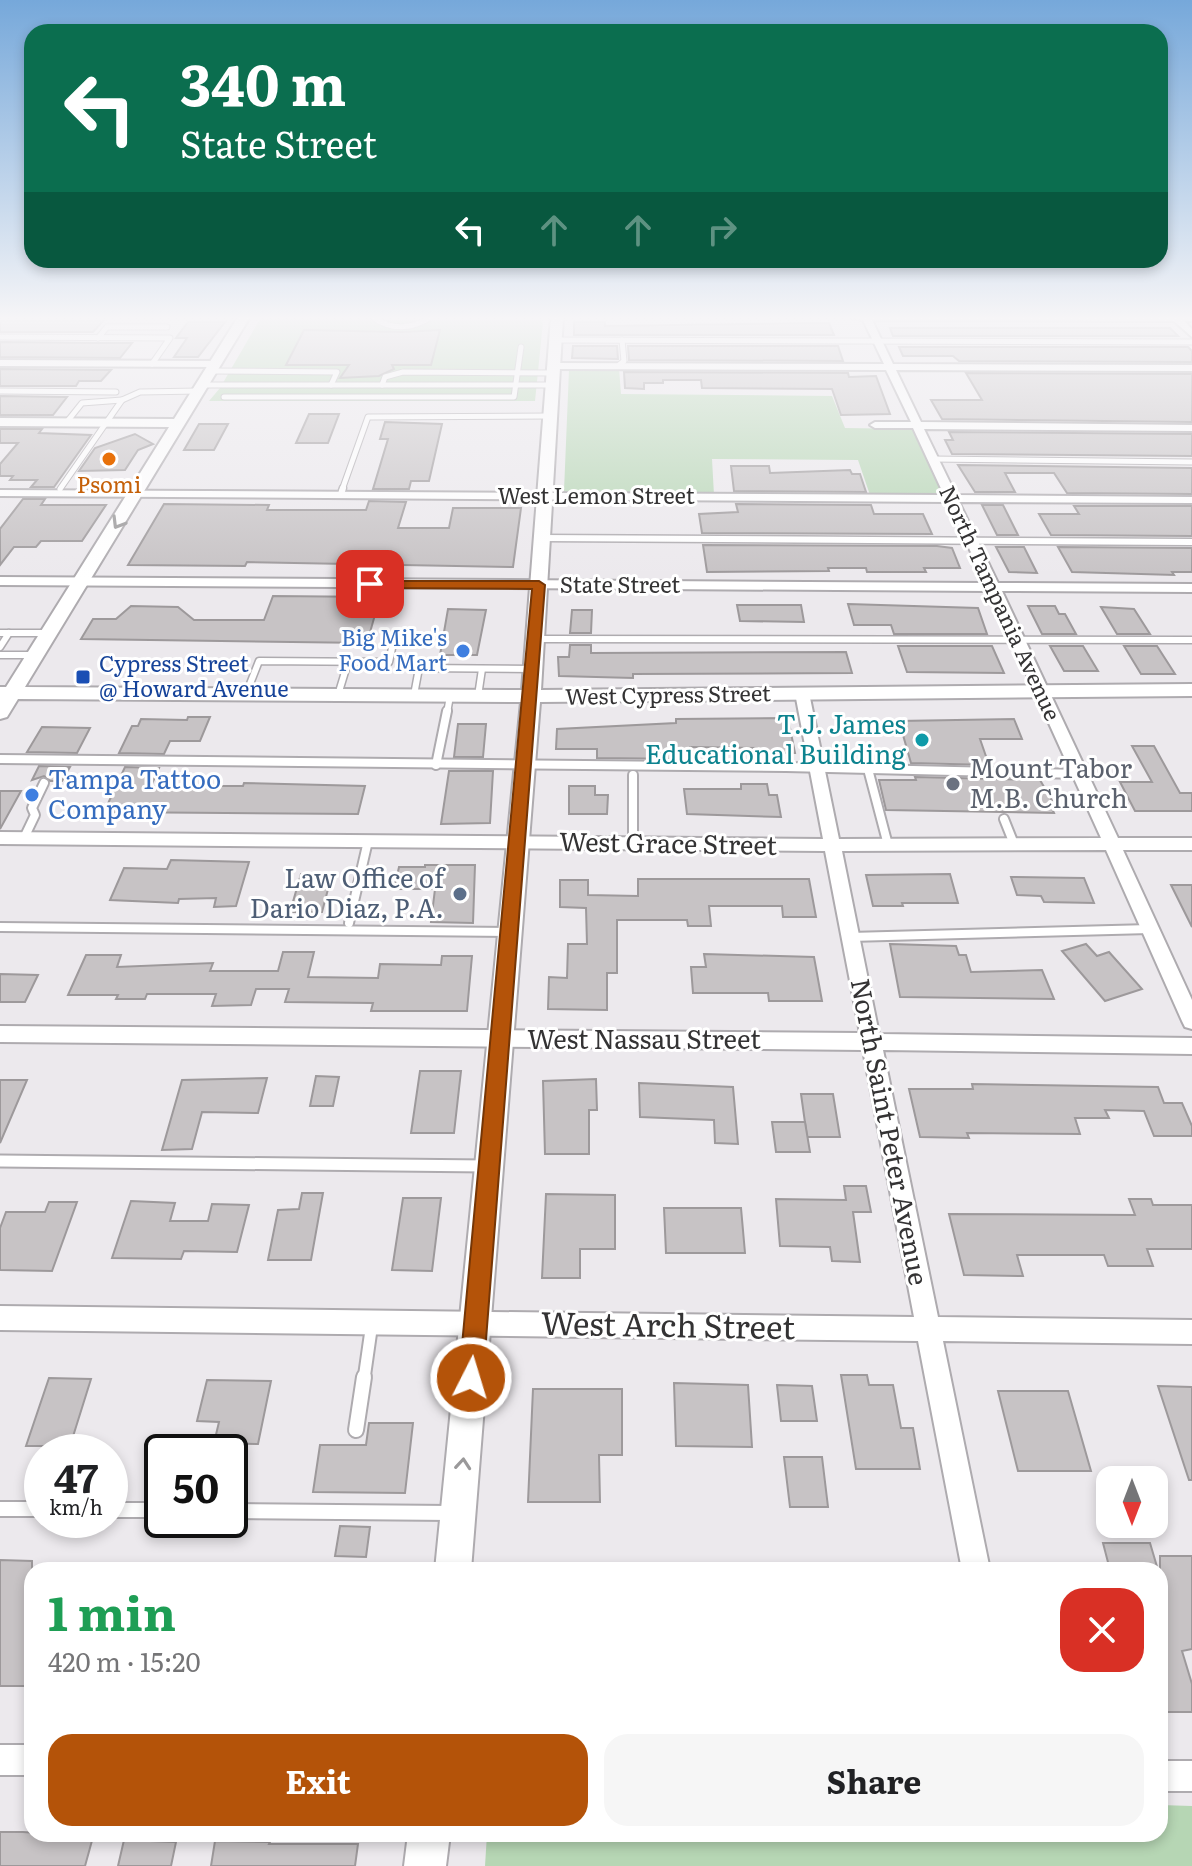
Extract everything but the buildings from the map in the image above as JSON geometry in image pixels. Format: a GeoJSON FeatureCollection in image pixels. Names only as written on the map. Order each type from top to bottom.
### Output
{"type":"FeatureCollection","features":[{"type":"Feature","properties":{"kind":"main road"},"geometry":{"type":"LineString","coordinates":[[0,713],[6,693],[36,655],[191,404]]}},
{"type":"Feature","properties":{"kind":"main road"},"geometry":{"type":"LineString","coordinates":[[454,1562],[531,696],[551,404]]}},
{"type":"Feature","properties":{"kind":"main road"},"geometry":{"type":"LineString","coordinates":[[0,422],[179,423]]}},
{"type":"Feature","properties":{"kind":"main road","name":"West Cypress Street"},"geometry":{"type":"LineString","coordinates":[[6,693],[531,696],[1192,690]]}},
{"type":"Feature","properties":{"kind":"main road"},"geometry":{"type":"LineString","coordinates":[[425,1866],[428,1842]]}},
{"type":"Feature","properties":{"kind":"street","name":"North Tampania Avenue"},"geometry":{"type":"LineString","coordinates":[[906,404],[1043,692],[1192,1021]]}},
{"type":"Feature","properties":{"kind":"street"},"geometry":{"type":"LineString","coordinates":[[875,425],[1192,428]]}},
{"type":"Feature","properties":{"kind":"street","name":"West Lemon Street"},"geometry":{"type":"LineString","coordinates":[[0,493],[1192,500]]}},
{"type":"Feature","properties":{"kind":"street","name":"State Street"},"geometry":{"type":"LineString","coordinates":[[0,581],[1192,588]]}},
{"type":"Feature","properties":{"kind":"street","name":"North Saint Peter Avenue"},"geometry":{"type":"LineString","coordinates":[[802,693],[974,1562]]}},
{"type":"Feature","properties":{"kind":"street","name":"West Grace Street"},"geometry":{"type":"LineString","coordinates":[[0,838],[832,845],[1192,844]]}},
{"type":"Feature","properties":{"kind":"street","name":"West Nassau Street"},"geometry":{"type":"LineString","coordinates":[[0,1034],[499,1040],[870,1040],[1192,1046]]}},
{"type":"Feature","properties":{"kind":"street","name":"West Arch Street"},"geometry":{"type":"LineString","coordinates":[[0,1318],[1192,1332]]}},
{"type":"Feature","properties":{"kind":"street"},"geometry":{"type":"LineString","coordinates":[[0,1760],[24,1760]]}},
{"type":"Feature","properties":{"kind":"street"},"geometry":{"type":"LineString","coordinates":[[1168,1776],[1192,1776]]}},
{"type":"Feature","properties":{"kind":"lane"},"geometry":{"type":"LineString","coordinates":[[66,423],[81,404]]}},
{"type":"Feature","properties":{"kind":"lane"},"geometry":{"type":"LineString","coordinates":[[60,489],[119,404]]}},
{"type":"Feature","properties":{"kind":"lane"},"geometry":{"type":"LineString","coordinates":[[341,494],[368,417],[550,416]]}},
{"type":"Feature","properties":{"kind":"lane"},"geometry":{"type":"LineString","coordinates":[[932,459],[1192,462]]}},
{"type":"Feature","properties":{"kind":"lane"},"geometry":{"type":"LineString","coordinates":[[542,538],[1192,542]]}},
{"type":"Feature","properties":{"kind":"lane"},"geometry":{"type":"LineString","coordinates":[[0,647],[4,633],[50,633]]}},
{"type":"Feature","properties":{"kind":"lane"},"geometry":{"type":"LineString","coordinates":[[246,694],[259,661],[389,662],[394,639]]}},
{"type":"Feature","properties":{"kind":"lane"},"geometry":{"type":"LineString","coordinates":[[535,639],[1192,640]]}},
{"type":"Feature","properties":{"kind":"lane"},"geometry":{"type":"LineString","coordinates":[[0,655],[36,655]]}},
{"type":"Feature","properties":{"kind":"lane"},"geometry":{"type":"LineString","coordinates":[[338,695],[348,662]]}},
{"type":"Feature","properties":{"kind":"lane"},"geometry":{"type":"LineString","coordinates":[[414,695],[419,668],[533,669]]}},
{"type":"Feature","properties":{"kind":"lane"},"geometry":{"type":"LineString","coordinates":[[478,696],[482,669]]}},
{"type":"Feature","properties":{"kind":"lane"},"geometry":{"type":"LineString","coordinates":[[436,765],[450,696]]}},
{"type":"Feature","properties":{"kind":"lane"},"geometry":{"type":"LineString","coordinates":[[0,759],[1080,774]]}},
{"type":"Feature","properties":{"kind":"lane"},"geometry":{"type":"LineString","coordinates":[[868,769],[888,845]]}},
{"type":"Feature","properties":{"kind":"lane"},"geometry":{"type":"LineString","coordinates":[[633,775],[633,843]]}},
{"type":"Feature","properties":{"kind":"lane"},"geometry":{"type":"LineString","coordinates":[[24,838],[35,815],[32,808],[44,783]]}},
{"type":"Feature","properties":{"kind":"lane"},"geometry":{"type":"LineString","coordinates":[[1004,819],[1014,844]]}},
{"type":"Feature","properties":{"kind":"lane"},"geometry":{"type":"LineString","coordinates":[[349,923],[368,841]]}},
{"type":"Feature","properties":{"kind":"lane"},"geometry":{"type":"LineString","coordinates":[[0,927],[510,932]]}},
{"type":"Feature","properties":{"kind":"lane"},"geometry":{"type":"LineString","coordinates":[[850,937],[1150,929]]}},
{"type":"Feature","properties":{"kind":"lane"},"geometry":{"type":"LineString","coordinates":[[0,1161],[489,1166]]}},
{"type":"Feature","properties":{"kind":"lane"},"geometry":{"type":"LineString","coordinates":[[356,1430],[372,1322]]}},
{"type":"Feature","properties":{"kind":"lane"},"geometry":{"type":"LineString","coordinates":[[0,1509],[24,1509]]}},
{"type":"Feature","properties":{"kind":"lane"},"geometry":{"type":"LineString","coordinates":[[248,1511],[459,1513]]}},
{"type":"Feature","properties":{"kind":"green space"},"geometry":{"type":"Polygon","coordinates":[[[568,404],[835,404],[845,428],[912,429],[942,491],[930,495],[870,495],[858,460],[712,459],[714,495],[575,494],[564,491],[568,404]]]}},
{"type":"Feature","properties":{"kind":"green space"},"geometry":{"type":"Polygon","coordinates":[[[1168,1805],[1192,1806],[1192,1866],[485,1866],[486,1842],[1168,1842],[1168,1805]]]}},
{"type":"Feature","properties":{"kind":"place","name":"Psomi"},"geometry":{"type":"Point","coordinates":[109,459]}},
{"type":"Feature","properties":{"kind":"place","name":"Big Mike's Food Mart"},"geometry":{"type":"Point","coordinates":[463,651]}},
{"type":"Feature","properties":{"kind":"place","name":"Cypress Street @ Howard Avenue"},"geometry":{"type":"Point","coordinates":[83,677]}},
{"type":"Feature","properties":{"kind":"place","name":"T.J. James Educational Building"},"geometry":{"type":"Point","coordinates":[922,740]}},
{"type":"Feature","properties":{"kind":"place","name":"Mount Tabor M.B. Church"},"geometry":{"type":"Point","coordinates":[953,784]}},
{"type":"Feature","properties":{"kind":"place","name":"Tampa Tattoo Company"},"geometry":{"type":"Point","coordinates":[32,795]}},
{"type":"Feature","properties":{"kind":"place","name":"Law Office of Dario Diaz, P.A."},"geometry":{"type":"Point","coordinates":[460,894]}},
{"type":"Feature","properties":{"kind":"route"},"geometry":{"type":"LineString","coordinates":[[370,584],[539,585],[471,1378]]}}]}
